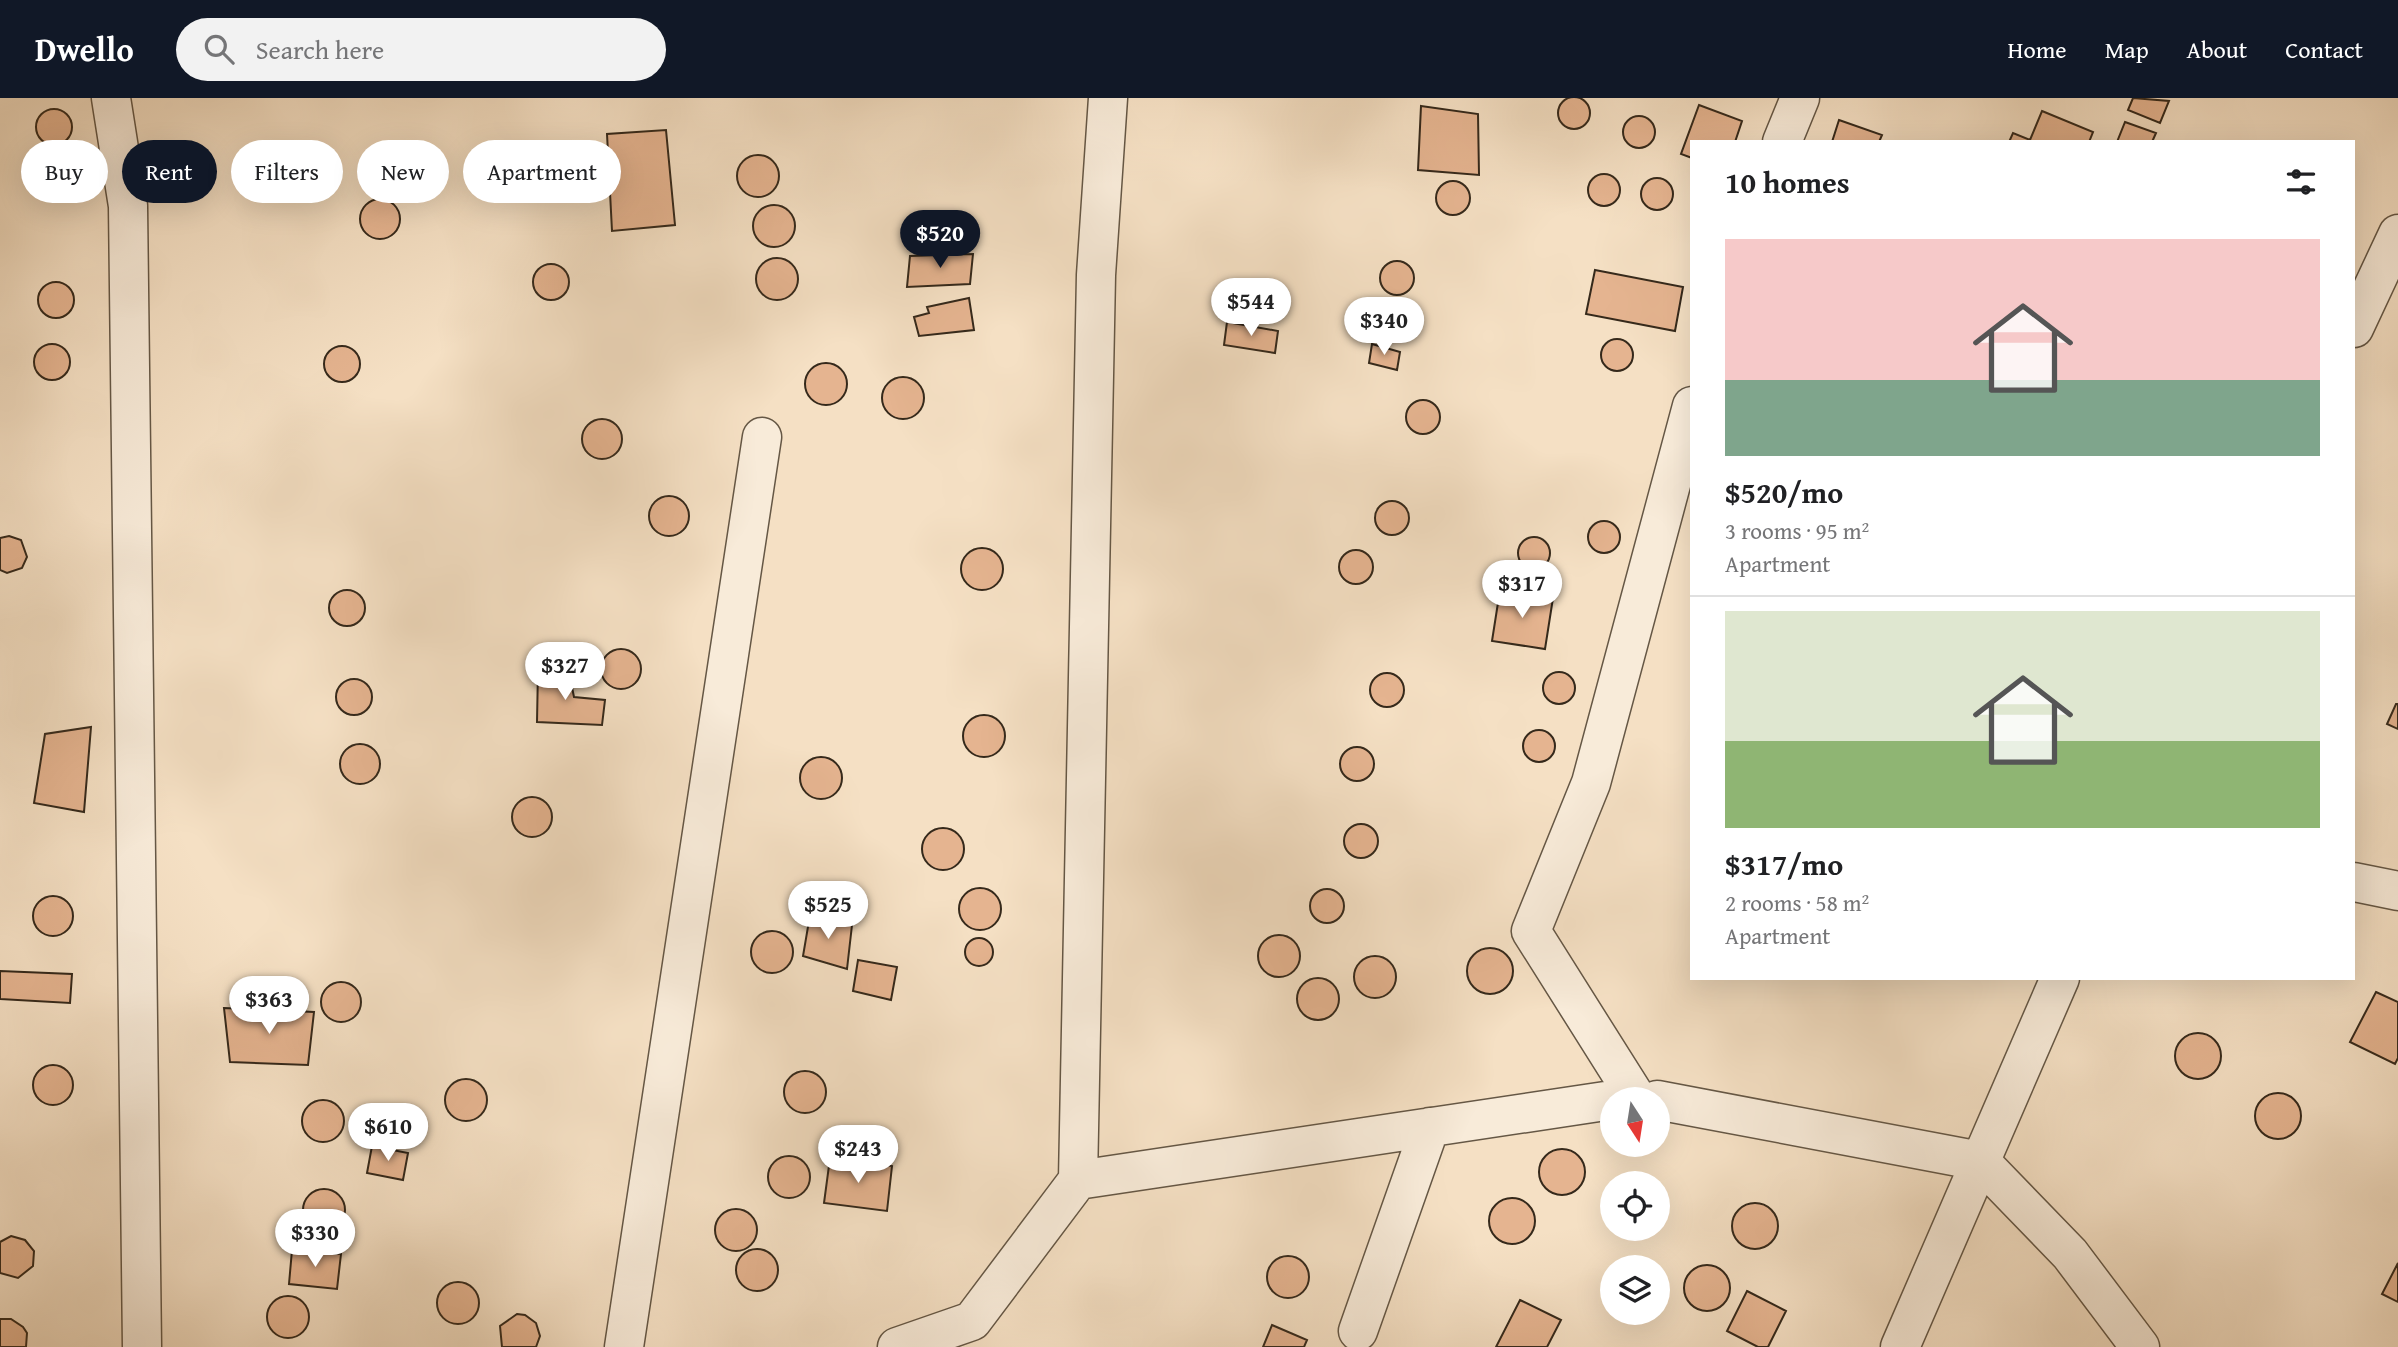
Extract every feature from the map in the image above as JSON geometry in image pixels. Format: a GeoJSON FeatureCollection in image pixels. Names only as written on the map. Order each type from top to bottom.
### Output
{"type":"FeatureCollection","features":[{"type":"Feature","properties":{"kind":"street"},"geometry":{"type":"LineString","coordinates":[[111,98],[128,205],[142,1347]]}},
{"type":"Feature","properties":{"kind":"street"},"geometry":{"type":"LineString","coordinates":[[897,1347],[970,1334],[1078,1180],[1096,275],[1108,98]]}},
{"type":"Feature","properties":{"kind":"street"},"geometry":{"type":"LineString","coordinates":[[1783,140],[1800,98]]}},
{"type":"Feature","properties":{"kind":"street"},"geometry":{"type":"LineString","coordinates":[[2355,327],[2385,297],[2398,234]]}},
{"type":"Feature","properties":{"kind":"street"},"geometry":{"type":"LineString","coordinates":[[1627,1087],[1531,931],[1591,783],[1690,413]]}},
{"type":"Feature","properties":{"kind":"street"},"geometry":{"type":"LineString","coordinates":[[624,1347],[761,437]]}},
{"type":"Feature","properties":{"kind":"street"},"geometry":{"type":"LineString","coordinates":[[2355,881],[2398,891]]}},
{"type":"Feature","properties":{"kind":"street"},"geometry":{"type":"LineString","coordinates":[[1900,1347],[2059,980]]}},
{"type":"Feature","properties":{"kind":"street"},"geometry":{"type":"LineString","coordinates":[[1078,1180],[1600,1104]]}},
{"type":"Feature","properties":{"kind":"street"},"geometry":{"type":"LineString","coordinates":[[1670,1105],[1980,1161],[2070,1254],[2140,1347]]}},
{"type":"Feature","properties":{"kind":"street"},"geometry":{"type":"LineString","coordinates":[[1359,1331],[1430,1127]]}},
{"type":"Feature","properties":{"kind":"building"},"geometry":{"type":"Polygon","coordinates":[[[1574,97],[1585,102],[1590,113],[1585,124],[1574,129],[1563,124],[1558,113],[1563,102],[1574,97]]]}},
{"type":"Feature","properties":{"kind":"building"},"geometry":{"type":"Polygon","coordinates":[[[2133,98],[2169,101],[2160,123],[2128,110],[2133,98]]]}},
{"type":"Feature","properties":{"kind":"building"},"geometry":{"type":"Polygon","coordinates":[[[1699,105],[1742,121],[1736,140],[1690,140],[1690,157],[1681,154],[1699,105]]]}},
{"type":"Feature","properties":{"kind":"building"},"geometry":{"type":"Polygon","coordinates":[[[1421,106],[1478,114],[1479,175],[1418,170],[1421,106]]]}},
{"type":"Feature","properties":{"kind":"building"},"geometry":{"type":"Polygon","coordinates":[[[47,110],[61,110],[71,120],[71,134],[67,140],[41,140],[37,134],[37,120],[47,110]]]}},
{"type":"Feature","properties":{"kind":"building"},"geometry":{"type":"Polygon","coordinates":[[[2042,111],[2093,132],[2090,140],[2030,140],[2042,111]]]}},
{"type":"Feature","properties":{"kind":"building"},"geometry":{"type":"Polygon","coordinates":[[[1639,116],[1650,121],[1655,132],[1650,143],[1639,148],[1628,143],[1623,132],[1628,121],[1639,116]]]}},
{"type":"Feature","properties":{"kind":"building"},"geometry":{"type":"Polygon","coordinates":[[[1839,120],[1882,135],[1880,140],[1833,140],[1839,120]]]}},
{"type":"Feature","properties":{"kind":"building"},"geometry":{"type":"Polygon","coordinates":[[[2125,122],[2156,133],[2153,140],[2118,140],[2125,122]]]}},
{"type":"Feature","properties":{"kind":"building"},"geometry":{"type":"Polygon","coordinates":[[[666,130],[675,225],[612,231],[611,203],[621,203],[621,140],[607,140],[607,134],[666,130]]]}},
{"type":"Feature","properties":{"kind":"building"},"geometry":{"type":"Polygon","coordinates":[[[2013,133],[2030,140],[2010,140],[2013,133]]]}},
{"type":"Feature","properties":{"kind":"building"},"geometry":{"type":"Polygon","coordinates":[[[758,155],[773,161],[779,176],[773,191],[758,197],[743,191],[737,176],[743,161],[758,155]]]}},
{"type":"Feature","properties":{"kind":"building"},"geometry":{"type":"Polygon","coordinates":[[[1604,174],[1615,179],[1620,190],[1615,201],[1604,206],[1593,201],[1588,190],[1593,179],[1604,174]]]}},
{"type":"Feature","properties":{"kind":"building"},"geometry":{"type":"Polygon","coordinates":[[[1657,178],[1668,183],[1673,194],[1668,205],[1657,210],[1646,205],[1641,194],[1646,183],[1657,178]]]}},
{"type":"Feature","properties":{"kind":"building"},"geometry":{"type":"Polygon","coordinates":[[[1453,181],[1465,186],[1470,198],[1465,210],[1453,215],[1441,210],[1436,198],[1441,186],[1453,181]]]}},
{"type":"Feature","properties":{"kind":"building"},"geometry":{"type":"Polygon","coordinates":[[[369,203],[391,203],[398,211],[398,227],[388,237],[372,237],[362,227],[362,211],[369,203]]]}},
{"type":"Feature","properties":{"kind":"building"},"geometry":{"type":"Polygon","coordinates":[[[774,205],[789,211],[795,226],[789,241],[774,247],[759,241],[753,226],[759,211],[774,205]]]}},
{"type":"Feature","properties":{"kind":"building"},"geometry":{"type":"Polygon","coordinates":[[[973,254],[970,284],[907,287],[910,256],[973,254]]]}},
{"type":"Feature","properties":{"kind":"building"},"geometry":{"type":"Polygon","coordinates":[[[777,258],[792,264],[798,279],[792,294],[777,300],[762,294],[756,279],[762,264],[777,258]]]}},
{"type":"Feature","properties":{"kind":"building"},"geometry":{"type":"Polygon","coordinates":[[[1397,261],[1409,266],[1414,278],[1409,290],[1397,295],[1385,290],[1380,278],[1385,266],[1397,261]]]}},
{"type":"Feature","properties":{"kind":"building"},"geometry":{"type":"Polygon","coordinates":[[[551,264],[564,269],[569,282],[564,295],[551,300],[538,295],[533,282],[538,269],[551,264]]]}},
{"type":"Feature","properties":{"kind":"building"},"geometry":{"type":"Polygon","coordinates":[[[1595,270],[1683,287],[1675,331],[1586,314],[1595,270]]]}},
{"type":"Feature","properties":{"kind":"building"},"geometry":{"type":"Polygon","coordinates":[[[56,282],[69,287],[74,300],[69,313],[56,318],[43,313],[38,300],[43,287],[56,282]]]}},
{"type":"Feature","properties":{"kind":"building"},"geometry":{"type":"Polygon","coordinates":[[[969,298],[974,330],[919,336],[914,317],[929,313],[927,307],[969,298]]]}},
{"type":"Feature","properties":{"kind":"building"},"geometry":{"type":"Polygon","coordinates":[[[1227,322],[1278,331],[1275,353],[1224,345],[1227,322]]]}},
{"type":"Feature","properties":{"kind":"building"},"geometry":{"type":"Polygon","coordinates":[[[1617,339],[1628,344],[1633,355],[1628,366],[1617,371],[1606,366],[1601,355],[1606,344],[1617,339]]]}},
{"type":"Feature","properties":{"kind":"building"},"geometry":{"type":"Polygon","coordinates":[[[52,344],[65,349],[70,362],[65,375],[52,380],[39,375],[34,362],[39,349],[52,344]]]}},
{"type":"Feature","properties":{"kind":"building"},"geometry":{"type":"Polygon","coordinates":[[[1372,344],[1400,352],[1397,370],[1369,363],[1372,344]]]}},
{"type":"Feature","properties":{"kind":"building"},"geometry":{"type":"Polygon","coordinates":[[[342,346],[355,351],[360,364],[355,377],[342,382],[329,377],[324,364],[329,351],[342,346]]]}},
{"type":"Feature","properties":{"kind":"building"},"geometry":{"type":"Polygon","coordinates":[[[826,363],[841,369],[847,384],[841,399],[826,405],[811,399],[805,384],[811,369],[826,363]]]}},
{"type":"Feature","properties":{"kind":"building"},"geometry":{"type":"Polygon","coordinates":[[[903,377],[918,383],[924,398],[918,413],[903,419],[888,413],[882,398],[888,383],[903,377]]]}},
{"type":"Feature","properties":{"kind":"building"},"geometry":{"type":"Polygon","coordinates":[[[1423,400],[1435,405],[1440,417],[1435,429],[1423,434],[1411,429],[1406,417],[1411,405],[1423,400]]]}},
{"type":"Feature","properties":{"kind":"building"},"geometry":{"type":"Polygon","coordinates":[[[602,419],[616,425],[622,439],[616,453],[602,459],[588,453],[582,439],[588,425],[602,419]]]}},
{"type":"Feature","properties":{"kind":"building"},"geometry":{"type":"Polygon","coordinates":[[[669,496],[683,502],[689,516],[683,530],[669,536],[655,530],[649,516],[655,502],[669,496]]]}},
{"type":"Feature","properties":{"kind":"building"},"geometry":{"type":"Polygon","coordinates":[[[1392,501],[1404,506],[1409,518],[1404,530],[1392,535],[1380,530],[1375,518],[1380,506],[1392,501]]]}},
{"type":"Feature","properties":{"kind":"building"},"geometry":{"type":"Polygon","coordinates":[[[1604,521],[1615,526],[1620,537],[1615,548],[1604,553],[1593,548],[1588,537],[1593,526],[1604,521]]]}},
{"type":"Feature","properties":{"kind":"building"},"geometry":{"type":"Polygon","coordinates":[[[9,536],[21,540],[27,557],[22,568],[7,573],[0,570],[0,538],[9,536]]]}},
{"type":"Feature","properties":{"kind":"building"},"geometry":{"type":"Polygon","coordinates":[[[1534,537],[1545,542],[1550,553],[1545,564],[1534,569],[1523,564],[1518,553],[1523,542],[1534,537]]]}},
{"type":"Feature","properties":{"kind":"building"},"geometry":{"type":"Polygon","coordinates":[[[982,548],[997,554],[1003,569],[997,584],[982,590],[967,584],[961,569],[967,554],[982,548]]]}},
{"type":"Feature","properties":{"kind":"building"},"geometry":{"type":"Polygon","coordinates":[[[1356,550],[1368,555],[1373,567],[1368,579],[1356,584],[1344,579],[1339,567],[1344,555],[1356,550]]]}},
{"type":"Feature","properties":{"kind":"building"},"geometry":{"type":"Polygon","coordinates":[[[347,590],[360,595],[365,608],[360,621],[347,626],[334,621],[329,608],[334,595],[347,590]]]}},
{"type":"Feature","properties":{"kind":"building"},"geometry":{"type":"Polygon","coordinates":[[[1500,590],[1553,598],[1545,649],[1492,641],[1500,590]]]}},
{"type":"Feature","properties":{"kind":"building"},"geometry":{"type":"Polygon","coordinates":[[[621,649],[635,655],[641,669],[635,683],[621,689],[607,683],[601,669],[607,655],[621,649]]]}},
{"type":"Feature","properties":{"kind":"building"},"geometry":{"type":"Polygon","coordinates":[[[538,669],[569,673],[574,697],[605,700],[602,725],[537,722],[538,669]]]}},
{"type":"Feature","properties":{"kind":"building"},"geometry":{"type":"Polygon","coordinates":[[[1559,672],[1570,677],[1575,688],[1570,699],[1559,704],[1548,699],[1543,688],[1548,677],[1559,672]]]}},
{"type":"Feature","properties":{"kind":"building"},"geometry":{"type":"Polygon","coordinates":[[[1387,673],[1399,678],[1404,690],[1399,702],[1387,707],[1375,702],[1370,690],[1375,678],[1387,673]]]}},
{"type":"Feature","properties":{"kind":"building"},"geometry":{"type":"Polygon","coordinates":[[[354,679],[367,684],[372,697],[367,710],[354,715],[341,710],[336,697],[341,684],[354,679]]]}},
{"type":"Feature","properties":{"kind":"building"},"geometry":{"type":"Polygon","coordinates":[[[2398,704],[2398,729],[2387,724],[2398,704]]]}},
{"type":"Feature","properties":{"kind":"building"},"geometry":{"type":"Polygon","coordinates":[[[984,715],[999,721],[1005,736],[999,751],[984,757],[969,751],[963,736],[969,721],[984,715]]]}},
{"type":"Feature","properties":{"kind":"building"},"geometry":{"type":"Polygon","coordinates":[[[91,727],[84,812],[34,803],[45,734],[91,727]]]}},
{"type":"Feature","properties":{"kind":"building"},"geometry":{"type":"Polygon","coordinates":[[[1539,730],[1550,735],[1555,746],[1550,757],[1539,762],[1528,757],[1523,746],[1528,735],[1539,730]]]}},
{"type":"Feature","properties":{"kind":"building"},"geometry":{"type":"Polygon","coordinates":[[[360,744],[374,750],[380,764],[374,778],[360,784],[346,778],[340,764],[346,750],[360,744]]]}},
{"type":"Feature","properties":{"kind":"building"},"geometry":{"type":"Polygon","coordinates":[[[1357,747],[1369,752],[1374,764],[1369,776],[1357,781],[1345,776],[1340,764],[1345,752],[1357,747]]]}},
{"type":"Feature","properties":{"kind":"building"},"geometry":{"type":"Polygon","coordinates":[[[821,757],[836,763],[842,778],[836,793],[821,799],[806,793],[800,778],[806,763],[821,757]]]}},
{"type":"Feature","properties":{"kind":"building"},"geometry":{"type":"Polygon","coordinates":[[[532,797],[546,803],[552,817],[546,831],[532,837],[518,831],[512,817],[518,803],[532,797]]]}},
{"type":"Feature","properties":{"kind":"building"},"geometry":{"type":"Polygon","coordinates":[[[1361,824],[1373,829],[1378,841],[1373,853],[1361,858],[1349,853],[1344,841],[1349,829],[1361,824]]]}},
{"type":"Feature","properties":{"kind":"building"},"geometry":{"type":"Polygon","coordinates":[[[943,828],[958,834],[964,849],[958,864],[943,870],[928,864],[922,849],[928,834],[943,828]]]}},
{"type":"Feature","properties":{"kind":"building"},"geometry":{"type":"Polygon","coordinates":[[[980,888],[995,894],[1001,909],[995,924],[980,930],[965,924],[959,909],[965,894],[980,888]]]}},
{"type":"Feature","properties":{"kind":"building"},"geometry":{"type":"Polygon","coordinates":[[[1327,889],[1339,894],[1344,906],[1339,918],[1327,923],[1315,918],[1310,906],[1315,894],[1327,889]]]}},
{"type":"Feature","properties":{"kind":"building"},"geometry":{"type":"Polygon","coordinates":[[[53,896],[67,902],[73,916],[67,930],[53,936],[39,930],[33,916],[39,902],[53,896]]]}},
{"type":"Feature","properties":{"kind":"building"},"geometry":{"type":"Polygon","coordinates":[[[810,915],[852,925],[847,969],[803,956],[810,915]]]}},
{"type":"Feature","properties":{"kind":"building"},"geometry":{"type":"Polygon","coordinates":[[[772,931],[787,937],[793,952],[787,967],[772,973],[757,967],[751,952],[757,937],[772,931]]]}},
{"type":"Feature","properties":{"kind":"building"},"geometry":{"type":"Polygon","coordinates":[[[1279,935],[1294,941],[1300,956],[1294,971],[1279,977],[1264,971],[1258,956],[1264,941],[1279,935]]]}},
{"type":"Feature","properties":{"kind":"building"},"geometry":{"type":"Polygon","coordinates":[[[979,938],[989,942],[993,952],[989,962],[979,966],[969,962],[965,952],[969,942],[979,938]]]}},
{"type":"Feature","properties":{"kind":"building"},"geometry":{"type":"Polygon","coordinates":[[[1490,948],[1506,955],[1513,971],[1506,987],[1490,994],[1474,987],[1467,971],[1474,955],[1490,948]]]}},
{"type":"Feature","properties":{"kind":"building"},"geometry":{"type":"Polygon","coordinates":[[[1375,956],[1390,962],[1396,977],[1390,992],[1375,998],[1360,992],[1354,977],[1360,962],[1375,956]]]}},
{"type":"Feature","properties":{"kind":"building"},"geometry":{"type":"Polygon","coordinates":[[[858,960],[897,967],[891,1000],[853,991],[858,960]]]}},
{"type":"Feature","properties":{"kind":"building"},"geometry":{"type":"Polygon","coordinates":[[[0,971],[72,974],[70,1003],[0,999],[0,971]]]}},
{"type":"Feature","properties":{"kind":"building"},"geometry":{"type":"Polygon","coordinates":[[[1318,978],[1333,984],[1339,999],[1333,1014],[1318,1020],[1303,1014],[1297,999],[1303,984],[1318,978]]]}},
{"type":"Feature","properties":{"kind":"building"},"geometry":{"type":"Polygon","coordinates":[[[341,982],[355,988],[361,1002],[355,1016],[341,1022],[327,1016],[321,1002],[327,988],[341,982]]]}},
{"type":"Feature","properties":{"kind":"building"},"geometry":{"type":"Polygon","coordinates":[[[2376,992],[2398,1002],[2398,1058],[2395,1064],[2350,1042],[2376,992]]]}},
{"type":"Feature","properties":{"kind":"building"},"geometry":{"type":"Polygon","coordinates":[[[224,1008],[314,1012],[308,1065],[230,1062],[224,1008]]]}},
{"type":"Feature","properties":{"kind":"building"},"geometry":{"type":"Polygon","coordinates":[[[2198,1033],[2214,1040],[2221,1056],[2214,1072],[2198,1079],[2182,1072],[2175,1056],[2182,1040],[2198,1033]]]}},
{"type":"Feature","properties":{"kind":"building"},"geometry":{"type":"Polygon","coordinates":[[[53,1065],[67,1071],[73,1085],[67,1099],[53,1105],[39,1099],[33,1085],[39,1071],[53,1065]]]}},
{"type":"Feature","properties":{"kind":"building"},"geometry":{"type":"Polygon","coordinates":[[[805,1071],[820,1077],[826,1092],[820,1107],[805,1113],[790,1107],[784,1092],[790,1077],[805,1071]]]}},
{"type":"Feature","properties":{"kind":"building"},"geometry":{"type":"Polygon","coordinates":[[[466,1079],[481,1085],[487,1100],[481,1115],[466,1121],[451,1115],[445,1100],[451,1085],[466,1079]]]}},
{"type":"Feature","properties":{"kind":"building"},"geometry":{"type":"Polygon","coordinates":[[[2278,1093],[2294,1100],[2301,1116],[2294,1132],[2278,1139],[2262,1132],[2255,1116],[2262,1100],[2278,1093]]]}},
{"type":"Feature","properties":{"kind":"building"},"geometry":{"type":"Polygon","coordinates":[[[323,1100],[338,1106],[344,1121],[338,1136],[323,1142],[308,1136],[302,1121],[308,1106],[323,1100]]]}},
{"type":"Feature","properties":{"kind":"building"},"geometry":{"type":"Polygon","coordinates":[[[372,1146],[408,1153],[403,1180],[367,1173],[372,1146]]]}},
{"type":"Feature","properties":{"kind":"building"},"geometry":{"type":"Polygon","coordinates":[[[1562,1149],[1578,1156],[1585,1172],[1578,1188],[1562,1195],[1546,1188],[1539,1172],[1546,1156],[1562,1149]]]}},
{"type":"Feature","properties":{"kind":"building"},"geometry":{"type":"Polygon","coordinates":[[[789,1156],[804,1162],[810,1177],[804,1192],[789,1198],[774,1192],[768,1177],[774,1162],[789,1156]]]}},
{"type":"Feature","properties":{"kind":"building"},"geometry":{"type":"Polygon","coordinates":[[[830,1158],[892,1166],[887,1211],[824,1203],[830,1158]]]}},
{"type":"Feature","properties":{"kind":"building"},"geometry":{"type":"Polygon","coordinates":[[[324,1189],[339,1195],[345,1210],[339,1225],[324,1231],[309,1225],[303,1210],[309,1195],[324,1189]]]}},
{"type":"Feature","properties":{"kind":"building"},"geometry":{"type":"Polygon","coordinates":[[[1512,1198],[1528,1205],[1535,1221],[1528,1237],[1512,1244],[1496,1237],[1489,1221],[1496,1205],[1512,1198]]]}},
{"type":"Feature","properties":{"kind":"building"},"geometry":{"type":"Polygon","coordinates":[[[1755,1203],[1771,1210],[1778,1226],[1771,1242],[1755,1249],[1739,1242],[1732,1226],[1739,1210],[1755,1203]]]}},
{"type":"Feature","properties":{"kind":"building"},"geometry":{"type":"Polygon","coordinates":[[[736,1209],[751,1215],[757,1230],[751,1245],[736,1251],[721,1245],[715,1230],[721,1215],[736,1209]]]}},
{"type":"Feature","properties":{"kind":"building"},"geometry":{"type":"Polygon","coordinates":[[[11,1236],[25,1240],[34,1251],[33,1266],[18,1278],[0,1273],[0,1242],[11,1236]]]}},
{"type":"Feature","properties":{"kind":"building"},"geometry":{"type":"Polygon","coordinates":[[[757,1249],[772,1255],[778,1270],[772,1285],[757,1291],[742,1285],[736,1270],[742,1255],[757,1249]]]}},
{"type":"Feature","properties":{"kind":"building"},"geometry":{"type":"Polygon","coordinates":[[[292,1250],[341,1254],[337,1289],[289,1284],[292,1250]]]}},
{"type":"Feature","properties":{"kind":"building"},"geometry":{"type":"Polygon","coordinates":[[[1288,1256],[1303,1262],[1309,1277],[1303,1292],[1288,1298],[1273,1292],[1267,1277],[1273,1262],[1288,1256]]]}},
{"type":"Feature","properties":{"kind":"building"},"geometry":{"type":"Polygon","coordinates":[[[2398,1263],[2398,1302],[2382,1294],[2398,1263]]]}},
{"type":"Feature","properties":{"kind":"building"},"geometry":{"type":"Polygon","coordinates":[[[1707,1265],[1723,1272],[1730,1288],[1723,1304],[1707,1311],[1691,1304],[1684,1288],[1691,1272],[1707,1265]]]}},
{"type":"Feature","properties":{"kind":"building"},"geometry":{"type":"Polygon","coordinates":[[[458,1282],[473,1288],[479,1303],[473,1318],[458,1324],[443,1318],[437,1303],[443,1288],[458,1282]]]}},
{"type":"Feature","properties":{"kind":"building"},"geometry":{"type":"Polygon","coordinates":[[[1747,1291],[1786,1311],[1768,1347],[1758,1347],[1727,1331],[1747,1291]]]}},
{"type":"Feature","properties":{"kind":"building"},"geometry":{"type":"Polygon","coordinates":[[[288,1296],[303,1302],[309,1317],[303,1332],[288,1338],[273,1332],[267,1317],[273,1302],[288,1296]]]}},
{"type":"Feature","properties":{"kind":"building"},"geometry":{"type":"Polygon","coordinates":[[[1520,1300],[1561,1320],[1547,1347],[1496,1347],[1520,1300]]]}},
{"type":"Feature","properties":{"kind":"building"},"geometry":{"type":"Polygon","coordinates":[[[517,1314],[525,1315],[536,1323],[540,1336],[536,1347],[502,1347],[500,1326],[517,1314]]]}},
{"type":"Feature","properties":{"kind":"building"},"geometry":{"type":"Polygon","coordinates":[[[0,1319],[11,1319],[23,1327],[27,1333],[26,1347],[0,1347],[0,1319]]]}},
{"type":"Feature","properties":{"kind":"building"},"geometry":{"type":"Polygon","coordinates":[[[1272,1325],[1307,1340],[1304,1347],[1263,1347],[1272,1325]]]}}]}
